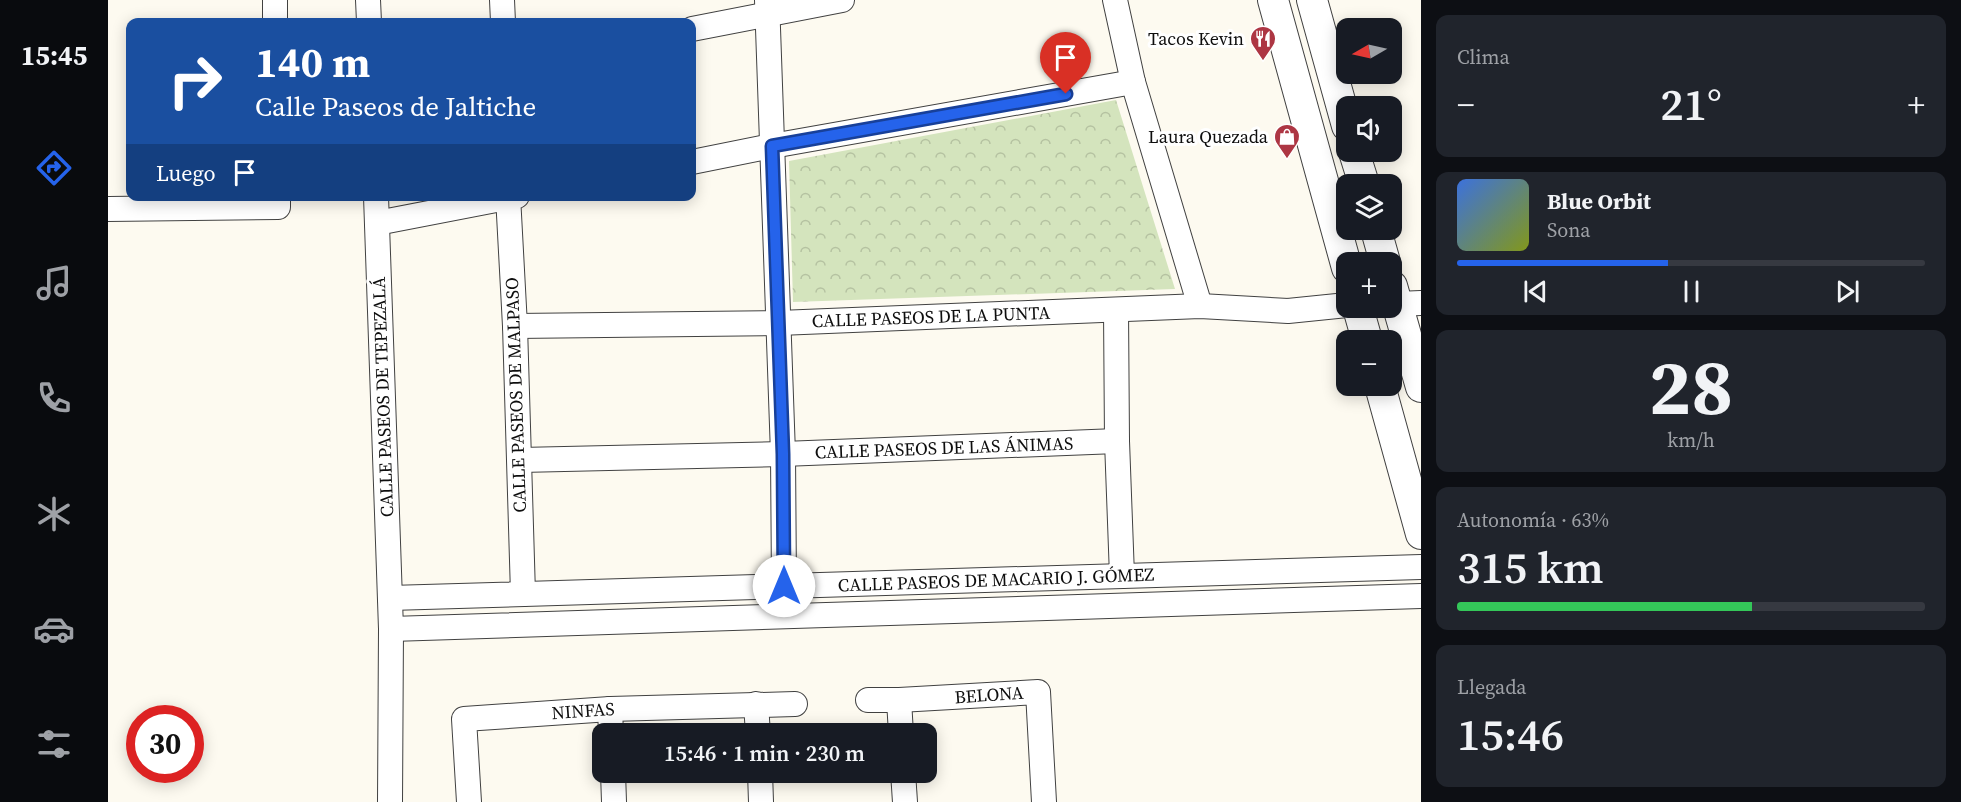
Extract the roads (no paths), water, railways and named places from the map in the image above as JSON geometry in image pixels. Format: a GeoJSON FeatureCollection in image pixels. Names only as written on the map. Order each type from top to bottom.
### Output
{"type":"FeatureCollection","features":[{"type":"Feature","properties":{"kind":"street"},"geometry":{"type":"LineString","coordinates":[[275,0],[275,18]]}},
{"type":"Feature","properties":{"kind":"street"},"geometry":{"type":"LineString","coordinates":[[368,0],[369,18]]}},
{"type":"Feature","properties":{"kind":"street"},"geometry":{"type":"LineString","coordinates":[[502,0],[503,18]]}},
{"type":"Feature","properties":{"kind":"street"},"geometry":{"type":"LineString","coordinates":[[696,28],[768,7],[842,0]]}},
{"type":"Feature","properties":{"kind":"street"},"geometry":{"type":"LineString","coordinates":[[1115,0],[1133,82],[1200,306]]}},
{"type":"Feature","properties":{"kind":"street"},"geometry":{"type":"LineString","coordinates":[[1273,0],[1343,252]]}},
{"type":"Feature","properties":{"kind":"street"},"geometry":{"type":"LineString","coordinates":[[1312,0],[1339,96]]}},
{"type":"Feature","properties":{"kind":"street"},"geometry":{"type":"LineString","coordinates":[[768,7],[783,454],[784,586]]}},
{"type":"Feature","properties":{"kind":"street"},"geometry":{"type":"LineString","coordinates":[[696,161],[1133,82]]}},
{"type":"Feature","properties":{"kind":"street"},"geometry":{"type":"LineString","coordinates":[[108,209],[278,207],[278,201]]}},
{"type":"Feature","properties":{"kind":"street","name":"CALLE PASEOS DE TEPEZALÁ"},"geometry":{"type":"LineString","coordinates":[[376,201],[391,629],[390,802]]}},
{"type":"Feature","properties":{"kind":"street"},"geometry":{"type":"LineString","coordinates":[[377,223],[490,201]]}},
{"type":"Feature","properties":{"kind":"street","name":"CALLE PASEOS DE MALPASO"},"geometry":{"type":"LineString","coordinates":[[511,201],[523,594]]}},
{"type":"Feature","properties":{"kind":"street"},"geometry":{"type":"LineString","coordinates":[[1403,297],[1421,387]]}},
{"type":"Feature","properties":{"kind":"street","name":"CALLE PASEOS DE LA PUNTA"},"geometry":{"type":"LineString","coordinates":[[515,326],[779,323],[1200,306],[1288,312],[1336,306]]}},
{"type":"Feature","properties":{"kind":"street"},"geometry":{"type":"LineString","coordinates":[[1116,310],[1117,441],[1122,576]]}},
{"type":"Feature","properties":{"kind":"street"},"geometry":{"type":"LineString","coordinates":[[1383,396],[1421,534]]}},
{"type":"Feature","properties":{"kind":"street","name":"CALLE PASEOS DE LAS ÁNIMAS"},"geometry":{"type":"LineString","coordinates":[[519,460],[783,454],[1117,441]]}},
{"type":"Feature","properties":{"kind":"street","name":"CALLE PASEOS DE MACARIO J. GÓMEZ"},"geometry":{"type":"LineString","coordinates":[[390,598],[1421,567]]}},
{"type":"Feature","properties":{"kind":"street","name":"CALLE PASEOS DE MACARIO J. GÓMEZ"},"geometry":{"type":"LineString","coordinates":[[391,629],[1421,596]]}},
{"type":"Feature","properties":{"kind":"street","name":"BELONA"},"geometry":{"type":"LineString","coordinates":[[899,700],[1038,692],[1044,802]]}},
{"type":"Feature","properties":{"kind":"street"},"geometry":{"type":"LineString","coordinates":[[868,700],[899,700],[900,723]]}},
{"type":"Feature","properties":{"kind":"street"},"geometry":{"type":"LineString","coordinates":[[756,704],[757,723]]}},
{"type":"Feature","properties":{"kind":"street","name":"NINFAS"},"geometry":{"type":"LineString","coordinates":[[469,802],[464,719],[610,709],[795,704]]}},
{"type":"Feature","properties":{"kind":"street"},"geometry":{"type":"LineString","coordinates":[[610,709],[611,723]]}},
{"type":"Feature","properties":{"kind":"street"},"geometry":{"type":"LineString","coordinates":[[613,783],[614,802]]}},
{"type":"Feature","properties":{"kind":"street"},"geometry":{"type":"LineString","coordinates":[[760,783],[761,802]]}},
{"type":"Feature","properties":{"kind":"street"},"geometry":{"type":"LineString","coordinates":[[903,783],[904,802]]}},
{"type":"Feature","properties":{"kind":"place","name":"Tacos Kevin"},"geometry":{"type":"Point","coordinates":[1263,62]}},
{"type":"Feature","properties":{"kind":"place","name":"Laura Quezada"},"geometry":{"type":"Point","coordinates":[1287,160]}}]}
